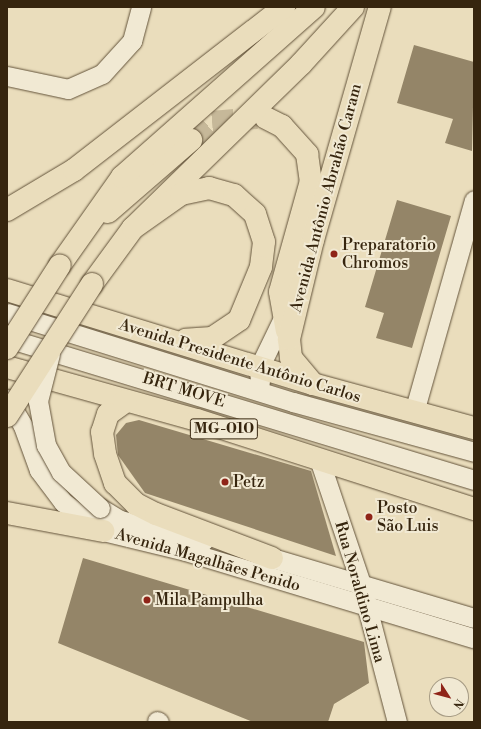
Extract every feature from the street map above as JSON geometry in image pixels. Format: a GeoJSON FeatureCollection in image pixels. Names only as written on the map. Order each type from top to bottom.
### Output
{"type":"FeatureCollection","features":[{"type":"Feature","properties":{"kind":"main road"},"geometry":{"type":"LineString","coordinates":[[7,210],[74,170],[284,7]]}},
{"type":"Feature","properties":{"kind":"main road"},"geometry":{"type":"LineString","coordinates":[[7,348],[78,238],[122,177],[314,7]]}},
{"type":"Feature","properties":{"kind":"main road"},"geometry":{"type":"LineString","coordinates":[[7,416],[92,284],[133,228],[301,64],[353,7]]}},
{"type":"Feature","properties":{"kind":"main road","name":"Avenida Antônio Abrahão Caram"},"geometry":{"type":"LineString","coordinates":[[313,384],[291,358],[289,339],[299,293],[380,7]]}},
{"type":"Feature","properties":{"kind":"main road"},"geometry":{"type":"LineString","coordinates":[[266,118],[282,126],[307,154],[311,182],[280,292],[289,339]]}},
{"type":"Feature","properties":{"kind":"main road"},"geometry":{"type":"LineString","coordinates":[[78,238],[191,140]]}},
{"type":"Feature","properties":{"kind":"main road"},"geometry":{"type":"LineString","coordinates":[[133,228],[181,194],[209,188],[234,195],[255,214],[264,242],[261,267],[239,320],[212,338],[180,341]]}},
{"type":"Feature","properties":{"kind":"main road","name":"Avenida Presidente Antônio Carlos"},"geometry":{"type":"LineString","coordinates":[[7,290],[180,341],[259,368],[313,384],[474,428]]}},
{"type":"Feature","properties":{"kind":"main road","name":"MG-010"},"geometry":{"type":"LineString","coordinates":[[7,367],[197,420],[320,462],[474,509]]}},
{"type":"Feature","properties":{"kind":"main road"},"geometry":{"type":"LineString","coordinates":[[126,401],[108,414],[102,432],[115,483],[136,504],[156,514],[272,558]]}},
{"type":"Feature","properties":{"kind":"main road"},"geometry":{"type":"LineString","coordinates":[[7,514],[103,531]]}},
{"type":"Feature","properties":{"kind":"street"},"geometry":{"type":"LineString","coordinates":[[7,76],[68,89],[102,74],[132,40],[142,7]]}},
{"type":"Feature","properties":{"kind":"street"},"geometry":{"type":"LineString","coordinates":[[414,412],[473,209]]}},
{"type":"Feature","properties":{"kind":"street"},"geometry":{"type":"LineString","coordinates":[[263,392],[259,368],[283,314],[299,293]]}},
{"type":"Feature","properties":{"kind":"street","name":"BRT MOVE"},"geometry":{"type":"LineString","coordinates":[[7,313],[263,392],[474,452]]}},
{"type":"Feature","properties":{"kind":"street","name":"BRT MOVE"},"geometry":{"type":"LineString","coordinates":[[7,338],[474,480]]}},
{"type":"Feature","properties":{"kind":"street","name":"Avenida Magalhães Penido"},"geometry":{"type":"LineString","coordinates":[[52,345],[38,401],[46,446],[61,472],[100,508],[120,520],[272,558],[474,618]]}},
{"type":"Feature","properties":{"kind":"street","name":"Avenida Magalhães Penido"},"geometry":{"type":"LineString","coordinates":[[7,399],[23,426],[39,470],[63,502],[103,531],[185,551],[474,638]]}},
{"type":"Feature","properties":{"kind":"street","name":"Rua Noraldino Lima"},"geometry":{"type":"LineString","coordinates":[[320,462],[361,584],[397,722]]}},
{"type":"Feature","properties":{"kind":"building"},"geometry":{"type":"Polygon","coordinates":[[[414,45],[474,62],[472,151],[445,143],[453,119],[397,103],[414,45]]]}},
{"type":"Feature","properties":{"kind":"building"},"geometry":{"type":"Polygon","coordinates":[[[397,200],[451,216],[412,348],[376,338],[384,313],[365,307],[397,200]]]}},
{"type":"Feature","properties":{"kind":"building","name":"Petz"},"geometry":{"type":"Polygon","coordinates":[[[139,420],[311,471],[336,556],[145,493],[118,455],[116,435],[126,423],[139,420]]]}},
{"type":"Feature","properties":{"kind":"building","name":"Mila Pampulha"},"geometry":{"type":"Polygon","coordinates":[[[83,558],[364,642],[369,683],[334,704],[328,722],[253,722],[58,643],[83,558]]]}},
{"type":"Feature","properties":{"kind":"tunnel"},"geometry":{"type":"LineString","coordinates":[[191,140],[212,122],[257,118]]}},
{"type":"Feature","properties":{"kind":"place","name":"Preparatorio Chromos"},"geometry":{"type":"Point","coordinates":[334,254]}},
{"type":"Feature","properties":{"kind":"place","name":"Petz"},"geometry":{"type":"Point","coordinates":[225,482]}},
{"type":"Feature","properties":{"kind":"place","name":"Posto São Luis"},"geometry":{"type":"Point","coordinates":[369,517]}},
{"type":"Feature","properties":{"kind":"place","name":"Mila Pampulha"},"geometry":{"type":"Point","coordinates":[147,600]}}]}
